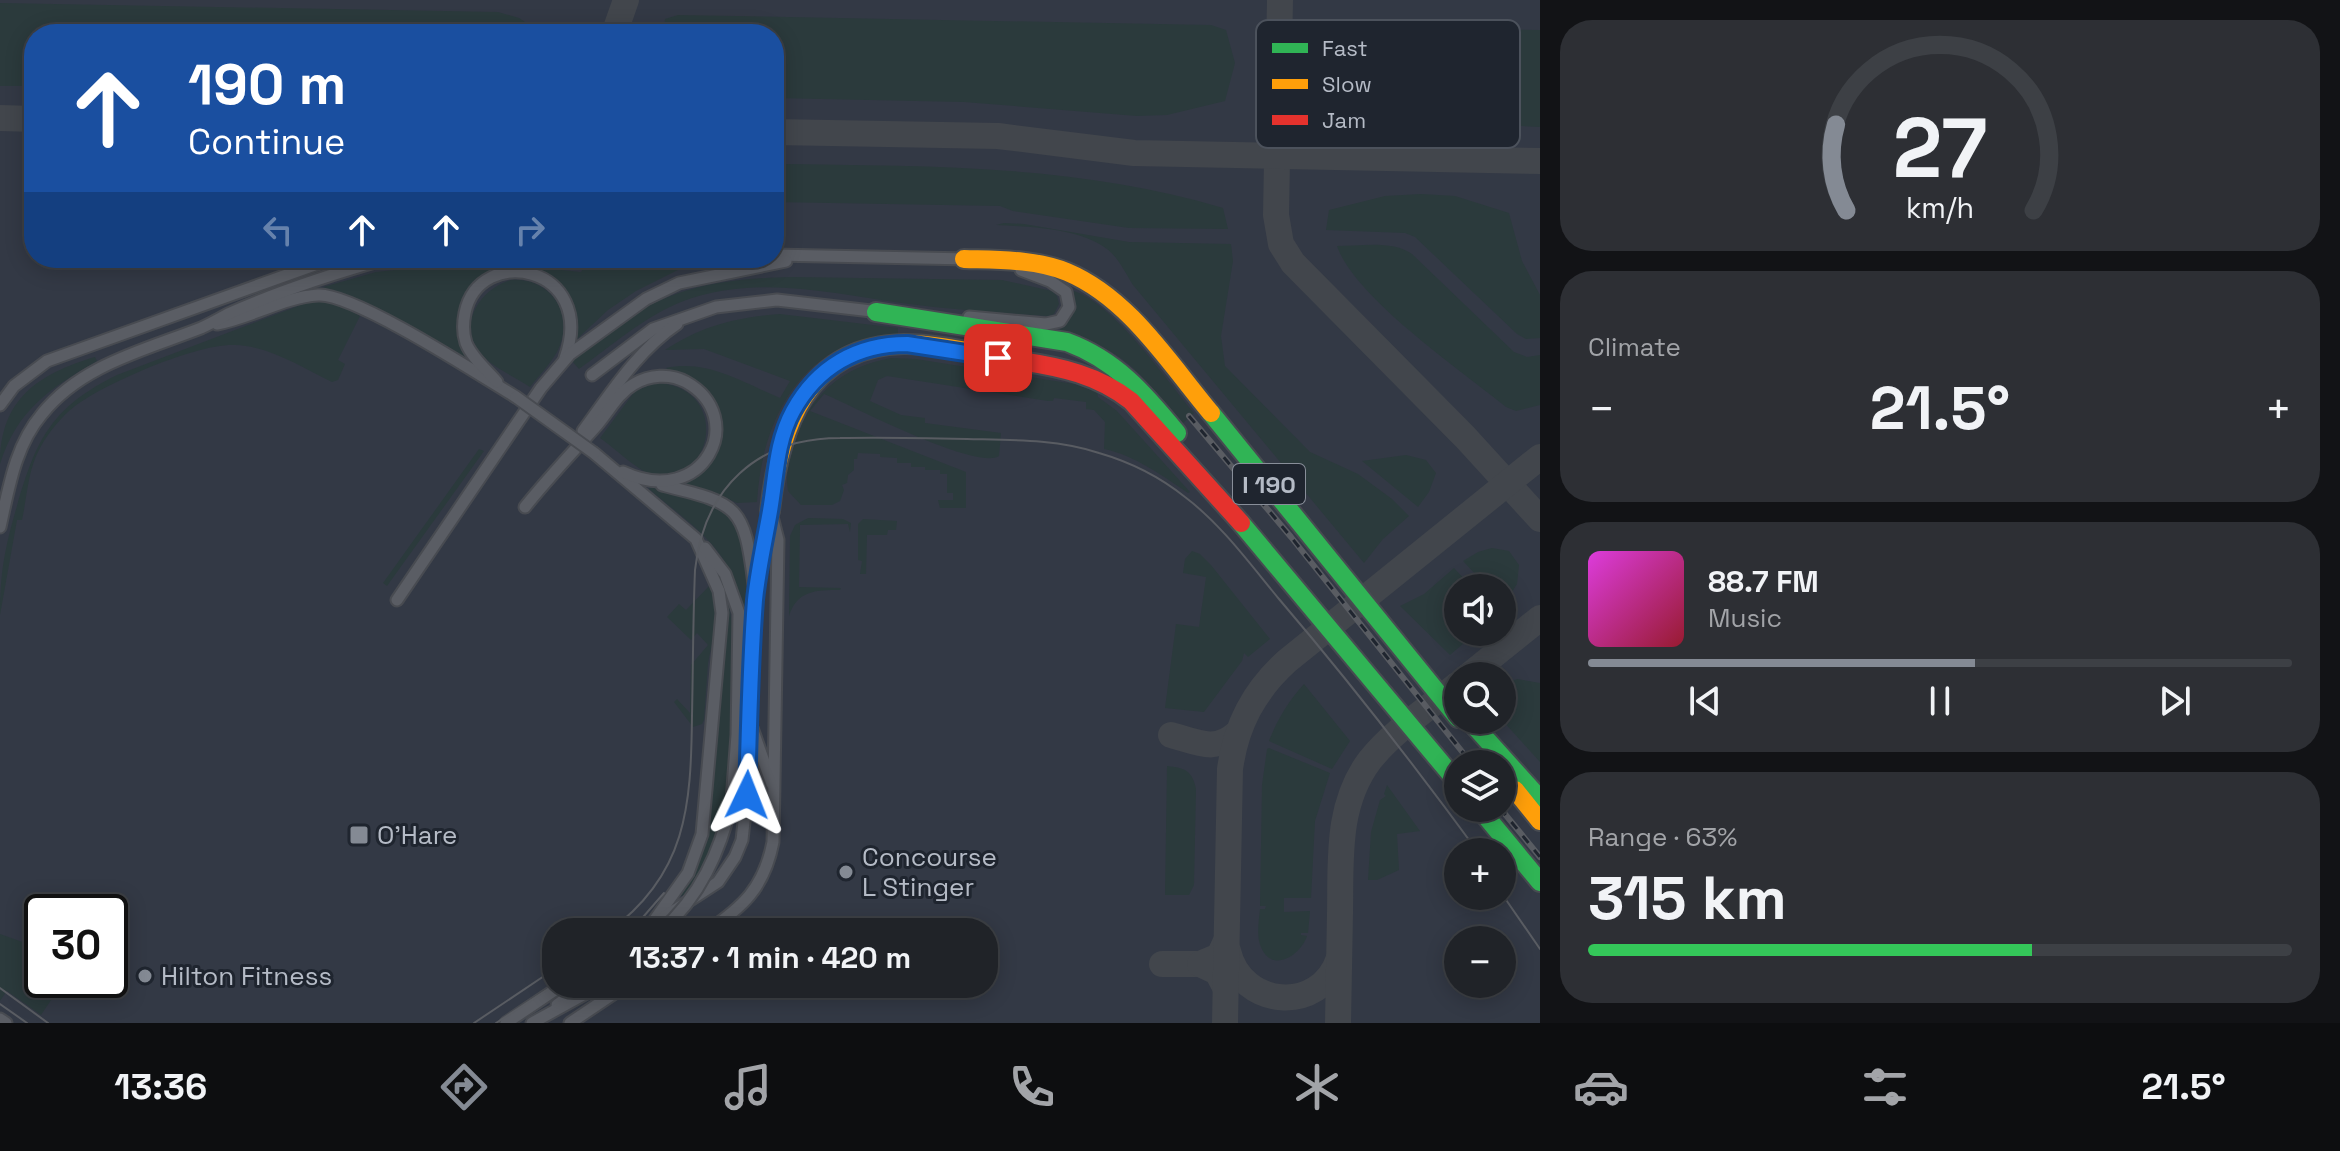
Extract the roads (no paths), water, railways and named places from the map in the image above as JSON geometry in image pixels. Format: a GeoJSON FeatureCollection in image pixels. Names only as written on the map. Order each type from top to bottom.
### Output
{"type":"FeatureCollection","features":[{"type":"Feature","properties":{"kind":"highway","name":"I 190"},"geometry":{"type":"LineString","coordinates":[[964,259],[1015,260],[1064,271],[1106,294],[1133,320],[1444,701]]}},
{"type":"Feature","properties":{"kind":"highway"},"geometry":{"type":"LineString","coordinates":[[876,312],[1067,342],[1107,359],[1138,385],[1191,450],[1248,530]]}},
{"type":"Feature","properties":{"kind":"highway"},"geometry":{"type":"LineString","coordinates":[[770,511],[781,443],[792,413],[809,387],[829,367],[853,354],[877,347],[907,344],[1082,372],[1108,383],[1131,401],[1248,530]]}},
{"type":"Feature","properties":{"kind":"highway","name":"I 190"},"geometry":{"type":"LineString","coordinates":[[1248,530],[1444,766]]}},
{"type":"Feature","properties":{"kind":"highway"},"geometry":{"type":"LineString","coordinates":[[1403,650],[1444,693]]}},
{"type":"Feature","properties":{"kind":"highway","name":"I 190"},"geometry":{"type":"LineString","coordinates":[[1471,734],[1483,750]]}},
{"type":"Feature","properties":{"kind":"highway"},"geometry":{"type":"LineString","coordinates":[[1482,734],[1540,799]]}},
{"type":"Feature","properties":{"kind":"highway"},"geometry":{"type":"LineString","coordinates":[[1516,791],[1540,821]]}},
{"type":"Feature","properties":{"kind":"highway"},"geometry":{"type":"LineString","coordinates":[[1491,822],[1540,882]]}},
{"type":"Feature","properties":{"kind":"street"},"geometry":{"type":"LineString","coordinates":[[592,375],[653,329],[716,307],[777,300],[876,312],[1046,324],[1060,321],[1068,312],[1070,303],[1066,292],[1050,281],[1009,266],[964,259],[784,255]]}},
{"type":"Feature","properties":{"kind":"street"},"geometry":{"type":"LineString","coordinates":[[784,262],[822,256]]}},
{"type":"Feature","properties":{"kind":"street"},"geometry":{"type":"LineString","coordinates":[[0,405],[14,386],[47,361],[306,268]]}},
{"type":"Feature","properties":{"kind":"street"},"geometry":{"type":"LineString","coordinates":[[0,527],[18,455],[34,425],[52,402],[82,378],[229,314],[356,268]]}},
{"type":"Feature","properties":{"kind":"street"},"geometry":{"type":"LineString","coordinates":[[397,600],[564,359],[646,299],[679,283],[744,268]]}},
{"type":"Feature","properties":{"kind":"street"},"geometry":{"type":"LineString","coordinates":[[504,390],[471,352],[463,327],[473,294],[492,278],[506,273],[526,272],[543,278],[560,292],[567,302],[571,323],[564,359]]}},
{"type":"Feature","properties":{"kind":"street"},"geometry":{"type":"LineString","coordinates":[[205,327],[233,322],[320,295],[334,297],[378,316],[516,397],[608,464],[710,552],[725,574],[739,613],[738,708],[732,801],[717,853],[700,886],[683,910],[670,918]]}},
{"type":"Feature","properties":{"kind":"street"},"geometry":{"type":"LineString","coordinates":[[525,507],[653,342],[677,324],[716,307]]}},
{"type":"Feature","properties":{"kind":"street"},"geometry":{"type":"LineString","coordinates":[[555,470],[627,388],[645,379],[671,376],[695,387],[706,400],[714,419],[714,441],[707,458],[691,474],[673,481],[648,481]]}},
{"type":"Feature","properties":{"kind":"street"},"geometry":{"type":"LineString","coordinates":[[608,464],[648,481],[711,498],[731,509],[747,537],[755,597]]}},
{"type":"Feature","properties":{"kind":"street"},"geometry":{"type":"LineString","coordinates":[[667,918],[718,882],[735,857],[745,824],[755,597],[770,511]]}},
{"type":"Feature","properties":{"kind":"street"},"geometry":{"type":"LineString","coordinates":[[724,918],[747,900],[765,873],[773,842],[778,540],[770,511]]}},
{"type":"Feature","properties":{"kind":"street"},"geometry":{"type":"LineString","coordinates":[[658,918],[688,873],[702,834],[722,613],[719,591],[696,539]]}},
{"type":"Feature","properties":{"kind":"street"},"geometry":{"type":"LineString","coordinates":[[750,722],[775,792]]}},
{"type":"Feature","properties":{"kind":"street"},"geometry":{"type":"LineString","coordinates":[[506,1023],[543,998]]}},
{"type":"Feature","properties":{"kind":"street"},"geometry":{"type":"LineString","coordinates":[[532,1023],[567,998]]}},
{"type":"Feature","properties":{"kind":"street"},"geometry":{"type":"LineString","coordinates":[[547,1013],[580,998]]}},
{"type":"Feature","properties":{"kind":"street"},"geometry":{"type":"LineString","coordinates":[[570,1023],[607,998]]}},
{"type":"Feature","properties":{"kind":"street"},"geometry":{"type":"LineString","coordinates":[[0,1019],[6,1023]]}},
{"type":"Feature","properties":{"kind":"tram line"},"geometry":{"type":"LineString","coordinates":[[625,918],[654,887],[669,862],[686,809],[690,780],[695,570],[700,541],[710,515],[723,492],[740,473],[760,458],[810,440],[904,438],[1050,443],[1083,448],[1111,457],[1165,483],[1198,508],[1235,545],[1356,692],[1468,838]]}},
{"type":"Feature","properties":{"kind":"tram line"},"geometry":{"type":"LineString","coordinates":[[642,918],[664,893]]}},
{"type":"Feature","properties":{"kind":"tram line"},"geometry":{"type":"LineString","coordinates":[[1513,910],[1540,949]]}},
{"type":"Feature","properties":{"kind":"tram line"},"geometry":{"type":"LineString","coordinates":[[474,1023],[542,977]]}},
{"type":"Feature","properties":{"kind":"tram line"},"geometry":{"type":"LineString","coordinates":[[0,988],[48,1023]]}},
{"type":"Feature","properties":{"kind":"tram line"},"geometry":{"type":"LineString","coordinates":[[496,1023],[542,993]]}},
{"type":"Feature","properties":{"kind":"tram line"},"geometry":{"type":"LineString","coordinates":[[0,1004],[27,1023]]}},
{"type":"Feature","properties":{"kind":"railway"},"geometry":{"type":"LineString","coordinates":[[1189,416],[1291,537],[1461,750]]}},
{"type":"Feature","properties":{"kind":"railway"},"geometry":{"type":"LineString","coordinates":[[1511,822],[1540,857]]}},
{"type":"Feature","properties":{"kind":"place","name":"O'Hare"},"geometry":{"type":"Point","coordinates":[359,835]}},
{"type":"Feature","properties":{"kind":"place","name":"Concourse L Stinger"},"geometry":{"type":"Point","coordinates":[846,872]}},
{"type":"Feature","properties":{"kind":"place","name":"Hilton Fitness"},"geometry":{"type":"Point","coordinates":[145,976]}}]}
